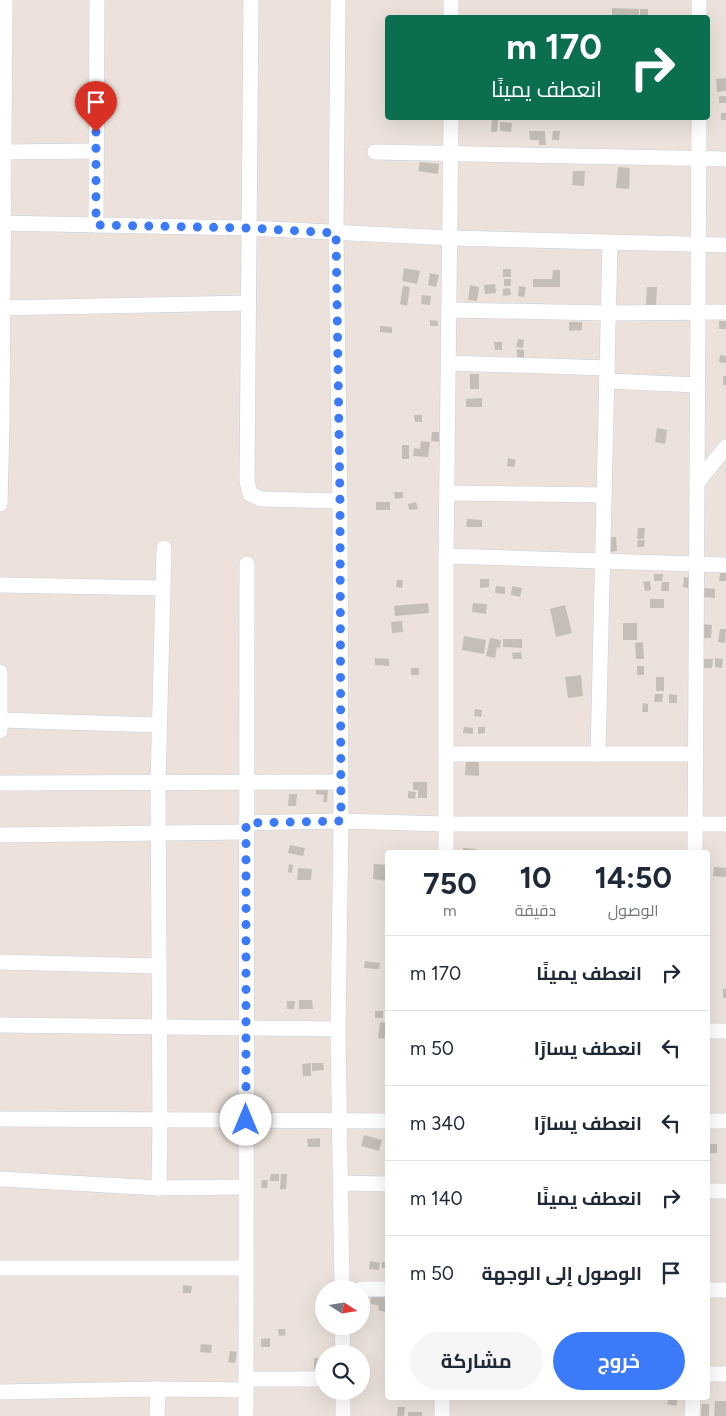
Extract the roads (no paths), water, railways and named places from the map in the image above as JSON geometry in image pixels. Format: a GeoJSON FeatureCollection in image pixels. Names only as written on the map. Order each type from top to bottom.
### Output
{"type":"FeatureCollection","features":[{"type":"Feature","properties":{"kind":"street"},"geometry":{"type":"LineString","coordinates":[[0,504],[5,0]]}},
{"type":"Feature","properties":{"kind":"street"},"geometry":{"type":"LineString","coordinates":[[96,225],[97,0]]}},
{"type":"Feature","properties":{"kind":"street"},"geometry":{"type":"LineString","coordinates":[[251,0],[247,481],[250,494],[261,499],[340,501]]}},
{"type":"Feature","properties":{"kind":"street"},"geometry":{"type":"LineString","coordinates":[[338,0],[336,233],[340,501],[341,821],[338,1029],[342,1280]]}},
{"type":"Feature","properties":{"kind":"street"},"geometry":{"type":"LineString","coordinates":[[451,0],[451,15]]}},
{"type":"Feature","properties":{"kind":"street"},"geometry":{"type":"LineString","coordinates":[[699,0],[699,15]]}},
{"type":"Feature","properties":{"kind":"street"},"geometry":{"type":"LineString","coordinates":[[446,850],[446,556],[451,120]]}},
{"type":"Feature","properties":{"kind":"street"},"geometry":{"type":"LineString","coordinates":[[694,850],[696,824],[699,120]]}},
{"type":"Feature","properties":{"kind":"street"},"geometry":{"type":"LineString","coordinates":[[2,152],[96,151]]}},
{"type":"Feature","properties":{"kind":"street"},"geometry":{"type":"LineString","coordinates":[[375,152],[726,159]]}},
{"type":"Feature","properties":{"kind":"street"},"geometry":{"type":"LineString","coordinates":[[2,223],[248,228],[450,238],[726,245]]}},
{"type":"Feature","properties":{"kind":"street"},"geometry":{"type":"LineString","coordinates":[[598,754],[610,243]]}},
{"type":"Feature","properties":{"kind":"street"},"geometry":{"type":"LineString","coordinates":[[2,308],[248,303]]}},
{"type":"Feature","properties":{"kind":"street"},"geometry":{"type":"LineString","coordinates":[[449,310],[608,313],[726,312]]}},
{"type":"Feature","properties":{"kind":"street"},"geometry":{"type":"LineString","coordinates":[[449,363],[607,375],[698,385]]}},
{"type":"Feature","properties":{"kind":"street"},"geometry":{"type":"LineString","coordinates":[[697,483],[726,447]]}},
{"type":"Feature","properties":{"kind":"street"},"geometry":{"type":"LineString","coordinates":[[447,493],[604,495]]}},
{"type":"Feature","properties":{"kind":"street"},"geometry":{"type":"LineString","coordinates":[[159,1188],[158,783],[164,548]]}},
{"type":"Feature","properties":{"kind":"street"},"geometry":{"type":"LineString","coordinates":[[446,556],[726,565]]}},
{"type":"Feature","properties":{"kind":"street"},"geometry":{"type":"LineString","coordinates":[[246,1416],[247,564]]}},
{"type":"Feature","properties":{"kind":"street"},"geometry":{"type":"LineString","coordinates":[[0,585],[163,588]]}},
{"type":"Feature","properties":{"kind":"street"},"geometry":{"type":"LineString","coordinates":[[0,672],[0,730]]}},
{"type":"Feature","properties":{"kind":"street"},"geometry":{"type":"LineString","coordinates":[[0,720],[159,725]]}},
{"type":"Feature","properties":{"kind":"street"},"geometry":{"type":"LineString","coordinates":[[446,754],[696,754]]}},
{"type":"Feature","properties":{"kind":"street"},"geometry":{"type":"LineString","coordinates":[[0,783],[340,782]]}},
{"type":"Feature","properties":{"kind":"street"},"geometry":{"type":"LineString","coordinates":[[0,836],[158,834],[341,821],[446,824],[726,824]]}},
{"type":"Feature","properties":{"kind":"street"},"geometry":{"type":"LineString","coordinates":[[0,962],[159,966]]}},
{"type":"Feature","properties":{"kind":"street"},"geometry":{"type":"LineString","coordinates":[[0,1025],[338,1029]]}},
{"type":"Feature","properties":{"kind":"street"},"geometry":{"type":"LineString","coordinates":[[710,1031],[726,1031]]}},
{"type":"Feature","properties":{"kind":"street"},"geometry":{"type":"LineString","coordinates":[[0,1119],[385,1121]]}},
{"type":"Feature","properties":{"kind":"street"},"geometry":{"type":"LineString","coordinates":[[710,1121],[726,1121]]}},
{"type":"Feature","properties":{"kind":"street"},"geometry":{"type":"LineString","coordinates":[[0,1179],[159,1188],[245,1187]]}},
{"type":"Feature","properties":{"kind":"street"},"geometry":{"type":"LineString","coordinates":[[340,1183],[385,1184]]}},
{"type":"Feature","properties":{"kind":"street"},"geometry":{"type":"LineString","coordinates":[[710,1191],[726,1190]]}},
{"type":"Feature","properties":{"kind":"street"},"geometry":{"type":"LineString","coordinates":[[0,1268],[245,1268]]}},
{"type":"Feature","properties":{"kind":"street"},"geometry":{"type":"LineString","coordinates":[[370,1289],[385,1289]]}},
{"type":"Feature","properties":{"kind":"street"},"geometry":{"type":"LineString","coordinates":[[710,1290],[726,1290]]}},
{"type":"Feature","properties":{"kind":"street"},"geometry":{"type":"LineString","coordinates":[[710,1374],[726,1374]]}},
{"type":"Feature","properties":{"kind":"street"},"geometry":{"type":"LineString","coordinates":[[0,1392],[158,1389],[315,1380]]}},
{"type":"Feature","properties":{"kind":"street"},"geometry":{"type":"LineString","coordinates":[[157,1416],[158,1389]]}},
{"type":"Feature","properties":{"kind":"street"},"geometry":{"type":"LineString","coordinates":[[343,1400],[343,1416]]}},
{"type":"Feature","properties":{"kind":"street"},"geometry":{"type":"LineString","coordinates":[[442,1400],[442,1416]]}},
{"type":"Feature","properties":{"kind":"street"},"geometry":{"type":"LineString","coordinates":[[692,1416],[693,1400]]}}]}
